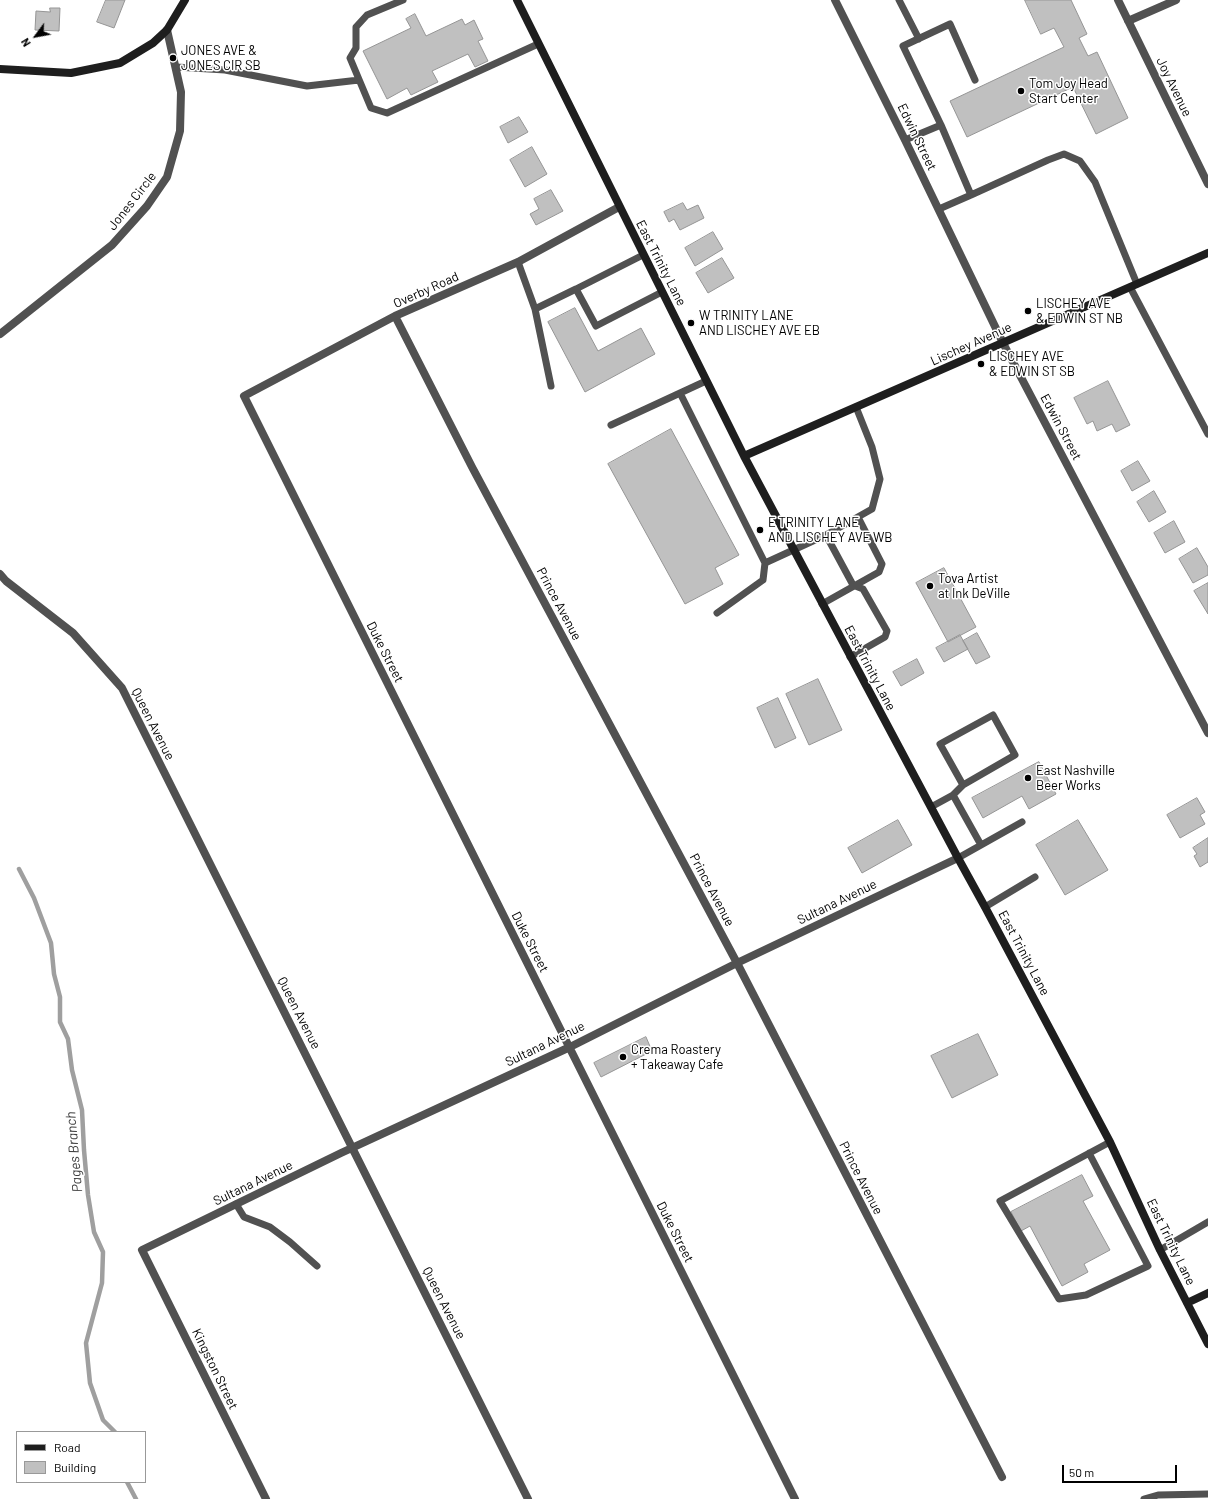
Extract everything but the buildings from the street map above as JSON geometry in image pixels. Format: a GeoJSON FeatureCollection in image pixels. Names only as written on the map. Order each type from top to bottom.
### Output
{"type":"FeatureCollection","features":[{"type":"Feature","properties":{"kind":"main road"},"geometry":{"type":"LineString","coordinates":[[0,69],[71,73],[120,63],[152,43],[168,30],[186,0]]}},
{"type":"Feature","properties":{"kind":"main road","name":"East Trinity Lane"},"geometry":{"type":"LineString","coordinates":[[517,0],[744,456],[793,551],[930,807],[986,907],[1110,1142],[1160,1250],[1208,1344]]}},
{"type":"Feature","properties":{"kind":"main road","name":"Lischey Avenue"},"geometry":{"type":"LineString","coordinates":[[744,456],[1208,253]]}},
{"type":"Feature","properties":{"kind":"main road"},"geometry":{"type":"LineString","coordinates":[[1187,1303],[1208,1293]]}},
{"type":"Feature","properties":{"kind":"street","name":"Edwin Street"},"geometry":{"type":"LineString","coordinates":[[836,0],[1003,343],[1208,733]]}},
{"type":"Feature","properties":{"kind":"street","name":"Joy Avenue"},"geometry":{"type":"LineString","coordinates":[[1118,0],[1208,184]]}},
{"type":"Feature","properties":{"kind":"street"},"geometry":{"type":"LineString","coordinates":[[1128,21],[1176,0]]}},
{"type":"Feature","properties":{"kind":"street","name":"Jones Circle"},"geometry":{"type":"LineString","coordinates":[[0,334],[112,244],[147,206],[167,177],[180,131],[181,92],[168,30]]}},
{"type":"Feature","properties":{"kind":"street","name":"Overby Road"},"geometry":{"type":"LineString","coordinates":[[244,396],[395,316],[518,262],[619,207]]}},
{"type":"Feature","properties":{"kind":"street","name":"Prince Avenue"},"geometry":{"type":"LineString","coordinates":[[395,316],[472,467],[737,963],[1002,1477]]}},
{"type":"Feature","properties":{"kind":"street","name":"Duke Street"},"geometry":{"type":"LineString","coordinates":[[244,396],[795,1499]]}},
{"type":"Feature","properties":{"kind":"street","name":"Queen Avenue"},"geometry":{"type":"LineString","coordinates":[[0,574],[6,581],[72,633],[122,688],[528,1499]]}},
{"type":"Feature","properties":{"kind":"street","name":"Sultana Avenue"},"geometry":{"type":"LineString","coordinates":[[142,1250],[353,1147],[570,1047],[737,963],[958,858]]}},
{"type":"Feature","properties":{"kind":"street","name":"Kingston Street"},"geometry":{"type":"LineString","coordinates":[[142,1250],[266,1499]]}},
{"type":"Feature","properties":{"kind":"lane"},"geometry":{"type":"LineString","coordinates":[[403,0],[367,15],[356,27],[356,48],[350,58],[371,108],[387,113],[538,44]]}},
{"type":"Feature","properties":{"kind":"lane"},"geometry":{"type":"LineString","coordinates":[[899,0],[919,39]]}},
{"type":"Feature","properties":{"kind":"lane"},"geometry":{"type":"LineString","coordinates":[[971,195],[941,124],[904,46],[950,24],[975,80]]}},
{"type":"Feature","properties":{"kind":"lane"},"geometry":{"type":"LineString","coordinates":[[176,67],[225,70],[307,86],[359,80]]}},
{"type":"Feature","properties":{"kind":"lane"},"geometry":{"type":"LineString","coordinates":[[905,140],[941,124]]}},
{"type":"Feature","properties":{"kind":"lane"},"geometry":{"type":"LineString","coordinates":[[939,209],[1064,154],[1080,161],[1095,182],[1133,286],[1208,434]]}},
{"type":"Feature","properties":{"kind":"lane"},"geometry":{"type":"LineString","coordinates":[[535,309],[643,255]]}},
{"type":"Feature","properties":{"kind":"lane"},"geometry":{"type":"LineString","coordinates":[[518,262],[535,309],[551,386]]}},
{"type":"Feature","properties":{"kind":"lane"},"geometry":{"type":"LineString","coordinates":[[576,289],[596,326],[662,292]]}},
{"type":"Feature","properties":{"kind":"lane"},"geometry":{"type":"LineString","coordinates":[[611,426],[706,381]]}},
{"type":"Feature","properties":{"kind":"lane"},"geometry":{"type":"LineString","coordinates":[[680,393],[765,563],[763,580],[718,613]]}},
{"type":"Feature","properties":{"kind":"lane"},"geometry":{"type":"LineString","coordinates":[[765,563],[826,535],[872,509],[880,479],[872,447],[856,407]]}},
{"type":"Feature","properties":{"kind":"lane"},"geometry":{"type":"LineString","coordinates":[[822,604],[853,585],[879,572],[882,564],[858,517]]}},
{"type":"Feature","properties":{"kind":"lane"},"geometry":{"type":"LineString","coordinates":[[826,535],[853,585],[863,589],[887,631],[885,637],[850,657]]}},
{"type":"Feature","properties":{"kind":"lane"},"geometry":{"type":"LineString","coordinates":[[930,807],[953,795],[963,785],[1015,756],[993,715],[940,744],[963,785]]}},
{"type":"Feature","properties":{"kind":"lane"},"geometry":{"type":"LineString","coordinates":[[953,795],[981,845]]}},
{"type":"Feature","properties":{"kind":"lane"},"geometry":{"type":"LineString","coordinates":[[958,858],[1022,822]]}},
{"type":"Feature","properties":{"kind":"lane"},"geometry":{"type":"LineString","coordinates":[[986,907],[1035,877]]}},
{"type":"Feature","properties":{"kind":"lane"},"geometry":{"type":"LineString","coordinates":[[1089,1153],[1148,1266],[1086,1295],[1059,1298],[1000,1201],[1089,1153],[1110,1142]]}},
{"type":"Feature","properties":{"kind":"lane"},"geometry":{"type":"LineString","coordinates":[[236,1204],[244,1218],[270,1227],[290,1242],[317,1266]]}},
{"type":"Feature","properties":{"kind":"lane"},"geometry":{"type":"LineString","coordinates":[[1160,1250],[1208,1222]]}},
{"type":"Feature","properties":{"kind":"lane"},"geometry":{"type":"LineString","coordinates":[[1144,1499],[1158,1495],[1208,1494]]}},
{"type":"Feature","properties":{"kind":"waterway","name":"Pages Branch"},"geometry":{"type":"LineString","coordinates":[[19,869],[34,898],[51,943],[54,974],[60,997],[60,1022],[68,1039],[72,1070],[82,1110],[88,1195],[94,1232],[103,1252],[102,1283],[86,1343],[90,1383],[103,1420],[114,1431]]}},
{"type":"Feature","properties":{"kind":"waterway","name":"Pages Branch"},"geometry":{"type":"LineString","coordinates":[[128,1483],[136,1499]]}},
{"type":"Feature","properties":{"kind":"place","name":"JONES AVE & JONES CIR SB"},"geometry":{"type":"Point","coordinates":[173,58]}},
{"type":"Feature","properties":{"kind":"place","name":"Tom Joy Head Start Center"},"geometry":{"type":"Point","coordinates":[1021,91]}},
{"type":"Feature","properties":{"kind":"place","name":"LISCHEY AVE & EDWIN ST NB"},"geometry":{"type":"Point","coordinates":[1028,311]}},
{"type":"Feature","properties":{"kind":"place","name":"W TRINITY LANE AND LISCHEY AVE EB"},"geometry":{"type":"Point","coordinates":[691,323]}},
{"type":"Feature","properties":{"kind":"place","name":"LISCHEY AVE & EDWIN ST SB"},"geometry":{"type":"Point","coordinates":[981,364]}},
{"type":"Feature","properties":{"kind":"place","name":"E TRINITY LANE AND LISCHEY AVE WB"},"geometry":{"type":"Point","coordinates":[760,530]}},
{"type":"Feature","properties":{"kind":"place","name":"Tova Artist at Ink DeVille"},"geometry":{"type":"Point","coordinates":[930,586]}},
{"type":"Feature","properties":{"kind":"place","name":"East Nashville Beer Works"},"geometry":{"type":"Point","coordinates":[1028,778]}},
{"type":"Feature","properties":{"kind":"place","name":"Crema Roastery + Takeaway Cafe"},"geometry":{"type":"Point","coordinates":[623,1057]}}]}
